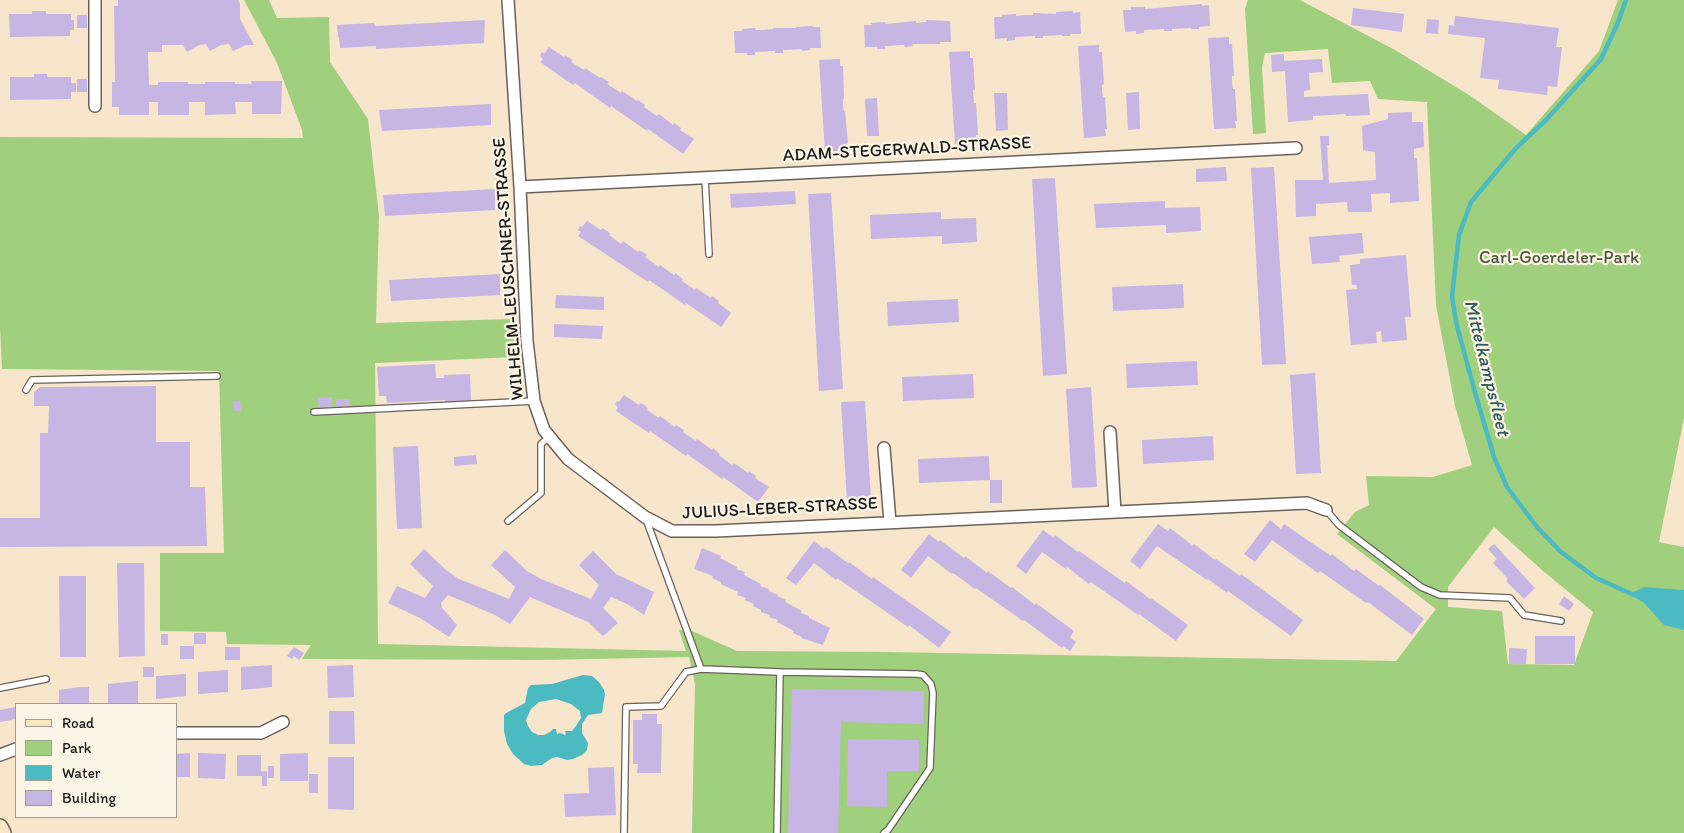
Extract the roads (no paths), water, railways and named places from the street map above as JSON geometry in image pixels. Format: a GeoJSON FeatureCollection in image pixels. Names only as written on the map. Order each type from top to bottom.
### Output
{"type":"FeatureCollection","features":[{"type":"Feature","properties":{"kind":"main road"},"geometry":{"type":"LineString","coordinates":[[0,827],[3,833]]}},
{"type":"Feature","properties":{"kind":"street"},"geometry":{"type":"LineString","coordinates":[[95,0],[95,106]]}},
{"type":"Feature","properties":{"kind":"street","name":"WILHELM-LEUSCHNER-STRASSE"},"geometry":{"type":"LineString","coordinates":[[508,0],[520,187],[527,341],[534,400],[544,430],[568,459],[645,517]]}},
{"type":"Feature","properties":{"kind":"street","name":"ADAM-STEGERWALD-STRASSE"},"geometry":{"type":"LineString","coordinates":[[520,187],[1296,148]]}},
{"type":"Feature","properties":{"kind":"street"},"geometry":{"type":"LineString","coordinates":[[1110,432],[1115,512]]}},
{"type":"Feature","properties":{"kind":"street","name":"JULIUS-LEBER-STRASSE"},"geometry":{"type":"LineString","coordinates":[[884,448],[890,522]]}},
{"type":"Feature","properties":{"kind":"street","name":"JULIUS-LEBER-STRASSE"},"geometry":{"type":"LineString","coordinates":[[645,517],[672,531],[716,531],[1307,504],[1326,510]]}},
{"type":"Feature","properties":{"kind":"street"},"geometry":{"type":"LineString","coordinates":[[178,733],[261,732],[283,722]]}},
{"type":"Feature","properties":{"kind":"street"},"geometry":{"type":"LineString","coordinates":[[0,754],[15,749]]}},
{"type":"Feature","properties":{"kind":"lane"},"geometry":{"type":"LineString","coordinates":[[705,178],[709,254]]}},
{"type":"Feature","properties":{"kind":"lane"},"geometry":{"type":"LineString","coordinates":[[26,390],[32,380],[217,376]]}},
{"type":"Feature","properties":{"kind":"lane"},"geometry":{"type":"LineString","coordinates":[[314,412],[534,400]]}},
{"type":"Feature","properties":{"kind":"lane"},"geometry":{"type":"LineString","coordinates":[[508,521],[541,493],[541,444],[549,436]]}},
{"type":"Feature","properties":{"kind":"lane"},"geometry":{"type":"LineString","coordinates":[[1326,510],[1339,525],[1421,587],[1440,595],[1510,598],[1524,615],[1562,621]]}},
{"type":"Feature","properties":{"kind":"lane"},"geometry":{"type":"LineString","coordinates":[[645,517],[700,669]]}},
{"type":"Feature","properties":{"kind":"lane"},"geometry":{"type":"LineString","coordinates":[[624,833],[626,707],[661,706],[686,672],[700,669],[923,675],[932,684],[933,693],[930,768],[888,830],[884,833]]}},
{"type":"Feature","properties":{"kind":"lane"},"geometry":{"type":"LineString","coordinates":[[777,833],[780,672]]}},
{"type":"Feature","properties":{"kind":"lane"},"geometry":{"type":"LineString","coordinates":[[0,688],[46,679]]}},
{"type":"Feature","properties":{"kind":"water"},"geometry":{"type":"Polygon","coordinates":[[[1645,587],[1684,590],[1684,630],[1664,625],[1643,602],[1629,594],[1645,587]]]}},
{"type":"Feature","properties":{"kind":"water"},"geometry":{"type":"Polygon","coordinates":[[[583,675],[592,676],[604,690],[602,713],[588,715],[582,724],[582,733],[588,743],[587,750],[582,755],[567,760],[557,757],[552,758],[542,765],[531,766],[524,764],[513,754],[507,744],[504,731],[504,715],[525,703],[528,688],[531,685],[552,684],[583,675]],[[556,699],[539,702],[531,709],[526,720],[528,726],[532,732],[538,735],[544,735],[556,729],[557,734],[565,735],[565,731],[572,731],[581,718],[580,711],[571,704],[556,699]]]}},
{"type":"Feature","properties":{"kind":"waterway","name":"Mittelkampsfleet"},"geometry":{"type":"LineString","coordinates":[[1626,0],[1601,59],[1546,120],[1516,148],[1471,202],[1459,235],[1452,296],[1456,322],[1474,389],[1494,457],[1507,487],[1537,527],[1561,552],[1596,578],[1634,595]]}},
{"type":"Feature","properties":{"kind":"park label","name":"Carl-Goerdeler-Park"},"geometry":{"type":"Point","coordinates":[1559,258]}}]}
